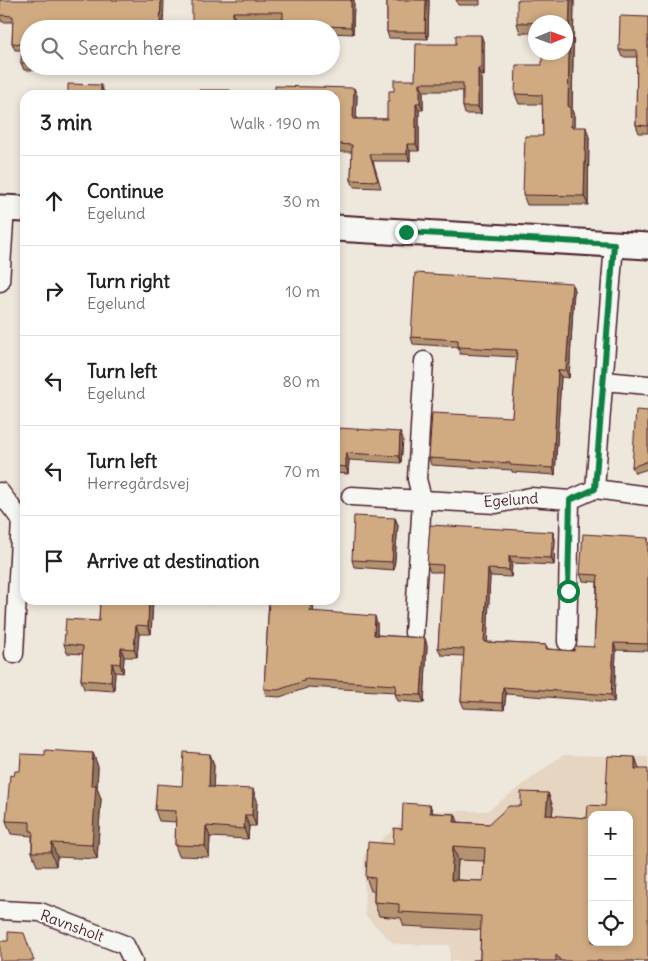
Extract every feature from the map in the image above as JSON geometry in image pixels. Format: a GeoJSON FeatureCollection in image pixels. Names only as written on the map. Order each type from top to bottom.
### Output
{"type":"FeatureCollection","features":[{"type":"Feature","properties":{"kind":"street"},"geometry":{"type":"LineString","coordinates":[[0,282],[10,208]]}},
{"type":"Feature","properties":{"kind":"street"},"geometry":{"type":"LineString","coordinates":[[340,228],[648,246]]}},
{"type":"Feature","properties":{"kind":"street"},"geometry":{"type":"LineString","coordinates":[[614,244],[595,489],[648,496]]}},
{"type":"Feature","properties":{"kind":"street"},"geometry":{"type":"LineString","coordinates":[[414,633],[422,499],[417,479],[424,361]]}},
{"type":"Feature","properties":{"kind":"street"},"geometry":{"type":"LineString","coordinates":[[604,381],[648,385]]}},
{"type":"Feature","properties":{"kind":"street","name":"Egelund"},"geometry":{"type":"LineString","coordinates":[[350,496],[496,504],[530,496],[570,500],[595,489]]}},
{"type":"Feature","properties":{"kind":"street"},"geometry":{"type":"LineString","coordinates":[[0,492],[20,519]]}},
{"type":"Feature","properties":{"kind":"street"},"geometry":{"type":"LineString","coordinates":[[567,642],[570,500]]}},
{"type":"Feature","properties":{"kind":"street"},"geometry":{"type":"LineString","coordinates":[[14,654],[20,539]]}},
{"type":"Feature","properties":{"kind":"street","name":"Ravnsholt"},"geometry":{"type":"LineString","coordinates":[[0,910],[40,912],[125,946],[133,961]]}},
{"type":"Feature","properties":{"kind":"shaded area"},"geometry":{"type":"Polygon","coordinates":[[[563,755],[648,757],[648,961],[450,961],[450,945],[394,944],[365,915],[364,855],[415,811],[487,811],[563,755]]]}},
{"type":"Feature","properties":{"kind":"building"},"geometry":{"type":"Polygon","coordinates":[[[0,0],[161,0],[160,20],[20,20],[20,44],[12,43],[13,16],[0,15],[0,0]]]}},
{"type":"Feature","properties":{"kind":"building"},"geometry":{"type":"Polygon","coordinates":[[[192,0],[351,0],[351,27],[340,27],[340,20],[283,20],[283,12],[233,12],[233,20],[192,20],[192,0]]]}},
{"type":"Feature","properties":{"kind":"building"},"geometry":{"type":"Polygon","coordinates":[[[387,0],[426,0],[425,32],[387,32],[387,0]]]}},
{"type":"Feature","properties":{"kind":"building"},"geometry":{"type":"Polygon","coordinates":[[[517,0],[570,0],[570,15],[528,15],[528,23],[517,23],[517,0]]]}},
{"type":"Feature","properties":{"kind":"building"},"geometry":{"type":"Polygon","coordinates":[[[620,16],[648,17],[648,126],[636,125],[637,50],[619,50],[620,16]]]}},
{"type":"Feature","properties":{"kind":"building"},"geometry":{"type":"Polygon","coordinates":[[[456,35],[481,35],[481,68],[478,68],[478,107],[463,107],[463,83],[420,83],[420,103],[416,103],[416,144],[407,144],[407,154],[370,154],[378,181],[351,180],[352,145],[340,144],[340,90],[275,90],[275,86],[354,88],[353,119],[387,119],[387,101],[389,101],[389,91],[394,91],[394,80],[415,80],[416,44],[456,44],[456,35]]]}},
{"type":"Feature","properties":{"kind":"building"},"geometry":{"type":"Polygon","coordinates":[[[542,60],[569,60],[568,107],[570,107],[571,127],[586,127],[584,196],[523,195],[525,136],[543,136],[542,95],[515,94],[516,65],[542,65],[542,60]]]}},
{"type":"Feature","properties":{"kind":"building"},"geometry":{"type":"Polygon","coordinates":[[[68,84],[101,85],[101,90],[68,90],[68,84]]]}},
{"type":"Feature","properties":{"kind":"building"},"geometry":{"type":"Polygon","coordinates":[[[415,273],[572,283],[566,370],[558,370],[553,468],[510,465],[510,463],[429,458],[432,413],[512,417],[517,350],[458,347],[458,340],[411,337],[415,273]]]}},
{"type":"Feature","properties":{"kind":"building"},"geometry":{"type":"Polygon","coordinates":[[[636,410],[648,411],[648,461],[632,467],[636,410]]]}},
{"type":"Feature","properties":{"kind":"building"},"geometry":{"type":"Polygon","coordinates":[[[340,428],[400,432],[399,456],[346,453],[346,467],[340,466],[340,428]]]}},
{"type":"Feature","properties":{"kind":"building"},"geometry":{"type":"Polygon","coordinates":[[[354,516],[395,518],[392,562],[352,560],[354,516]]]}},
{"type":"Feature","properties":{"kind":"building"},"geometry":{"type":"Polygon","coordinates":[[[430,525],[553,532],[551,558],[509,556],[509,570],[488,569],[484,642],[546,645],[546,649],[574,651],[575,646],[594,647],[598,575],[580,574],[583,534],[648,538],[648,644],[614,643],[611,695],[503,687],[502,703],[461,701],[464,649],[438,648],[443,565],[427,564],[430,525]]]}},
{"type":"Feature","properties":{"kind":"building"},"geometry":{"type":"Polygon","coordinates":[[[100,605],[149,605],[148,626],[136,625],[134,649],[121,648],[120,664],[112,663],[111,682],[81,680],[83,646],[64,644],[66,619],[99,621],[100,605]]]}},
{"type":"Feature","properties":{"kind":"building"},"geometry":{"type":"Polygon","coordinates":[[[269,605],[311,605],[310,611],[375,616],[374,635],[425,638],[421,695],[395,694],[396,685],[304,679],[304,681],[278,690],[264,689],[269,605]]]}},
{"type":"Feature","properties":{"kind":"building"},"geometry":{"type":"Polygon","coordinates":[[[45,750],[93,753],[91,785],[96,785],[92,845],[52,843],[51,852],[32,852],[33,831],[30,831],[30,822],[6,821],[10,775],[14,776],[15,771],[20,771],[21,754],[45,755],[45,750]]]}},
{"type":"Feature","properties":{"kind":"building"},"geometry":{"type":"Polygon","coordinates":[[[184,752],[210,754],[209,787],[253,789],[252,815],[245,815],[244,829],[206,826],[205,846],[175,845],[176,811],[155,810],[157,784],[182,786],[184,752]]]}},
{"type":"Feature","properties":{"kind":"building"},"geometry":{"type":"Polygon","coordinates":[[[608,756],[635,757],[635,769],[648,769],[648,961],[561,961],[556,955],[556,961],[472,961],[480,960],[481,916],[399,912],[399,904],[374,902],[375,878],[366,877],[368,842],[393,844],[394,828],[402,829],[403,803],[430,805],[430,813],[455,814],[454,822],[489,824],[509,806],[521,806],[521,792],[548,793],[546,815],[587,818],[588,805],[605,806],[608,756]],[[453,846],[451,880],[483,881],[485,848],[453,846]]]}},
{"type":"Feature","properties":{"kind":"building"},"geometry":{"type":"Polygon","coordinates":[[[8,932],[24,933],[34,961],[0,961],[0,941],[8,941],[8,932]]]}},
{"type":"Feature","properties":{"kind":"route"},"geometry":{"type":"LineString","coordinates":[[406,232],[614,244],[595,489],[570,500],[568,591]]}}]}
